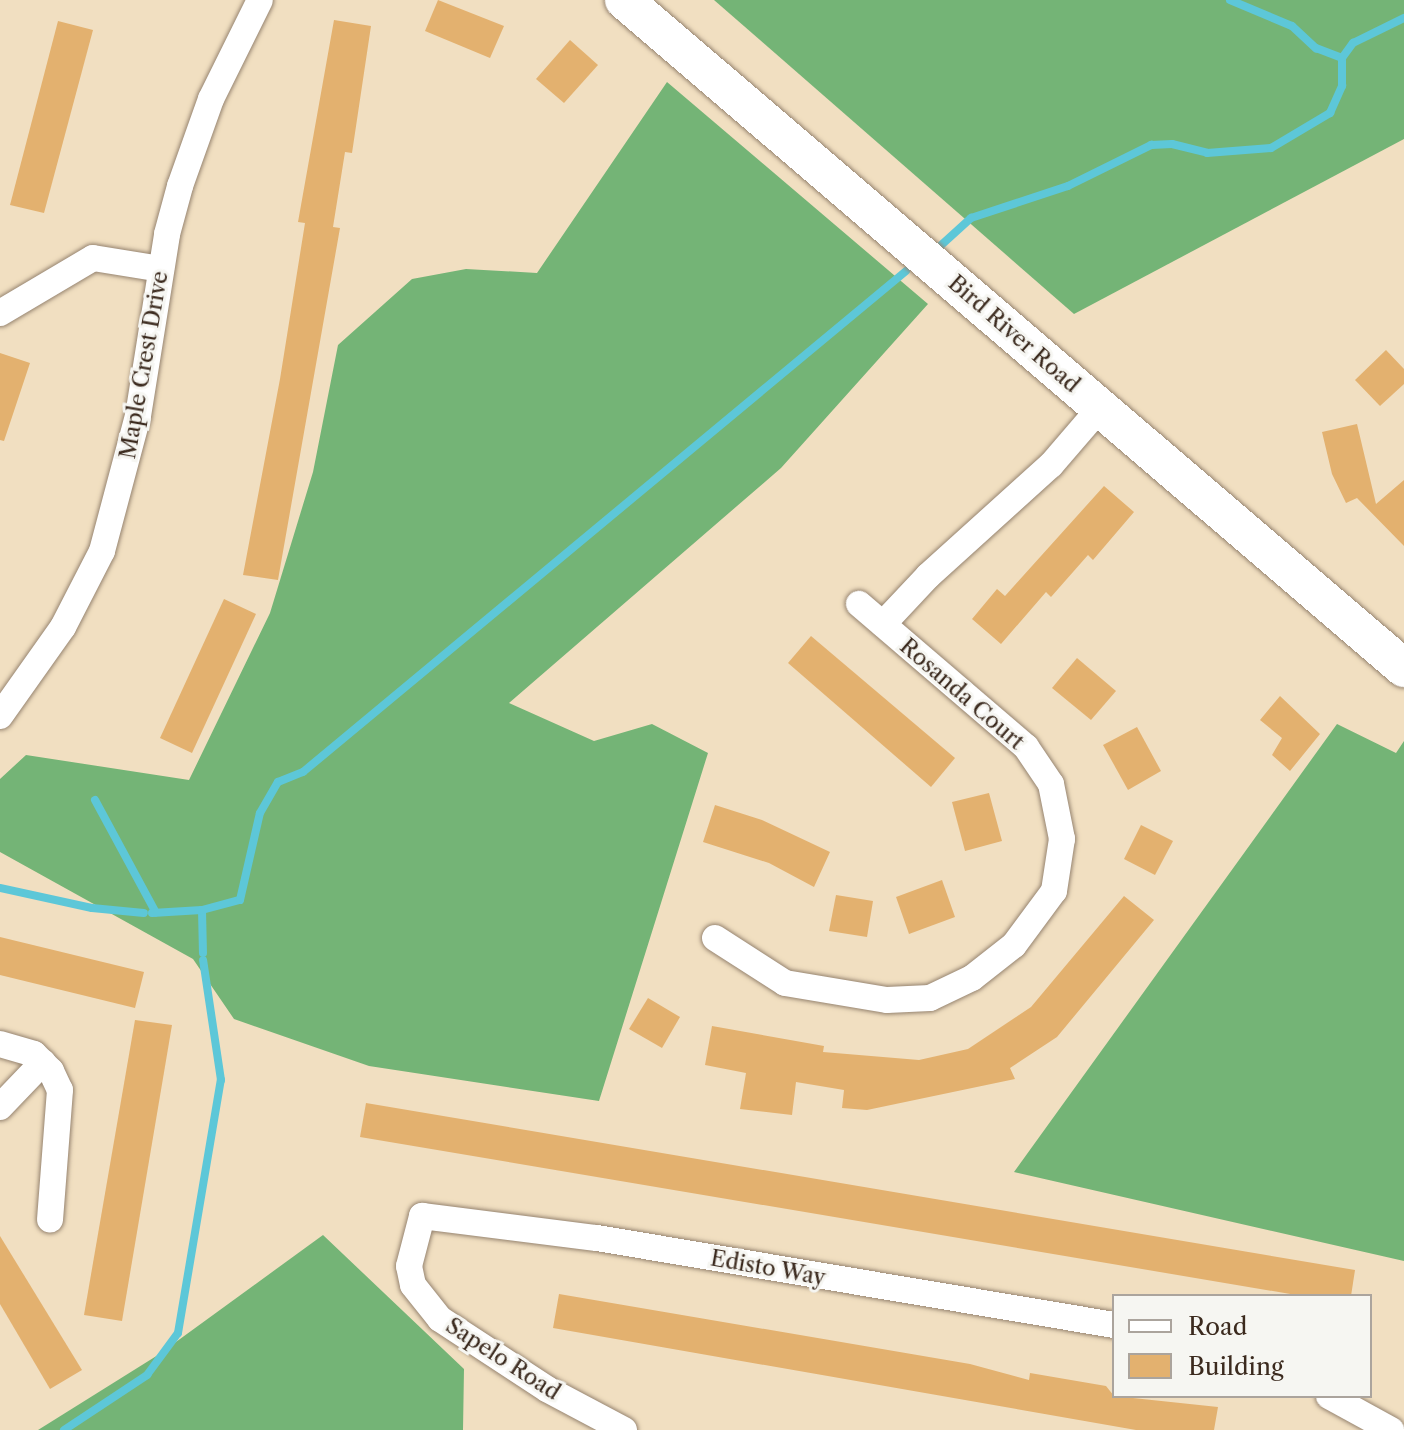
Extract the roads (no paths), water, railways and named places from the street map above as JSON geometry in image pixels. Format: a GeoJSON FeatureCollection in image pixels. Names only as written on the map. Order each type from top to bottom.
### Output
{"type":"FeatureCollection","features":[{"type":"Feature","properties":{"kind":"street","name":"Maple Crest Drive"},"geometry":{"type":"LineString","coordinates":[[0,716],[63,627],[102,551],[138,416],[161,269],[180,186],[211,99],[260,0]]}},
{"type":"Feature","properties":{"kind":"street","name":"Bird River Road"},"geometry":{"type":"LineString","coordinates":[[624,0],[1404,668]]}},
{"type":"Feature","properties":{"kind":"street"},"geometry":{"type":"LineString","coordinates":[[0,313],[93,258],[161,269]]}},
{"type":"Feature","properties":{"kind":"street","name":"Rosanda Court"},"geometry":{"type":"LineString","coordinates":[[883,624],[928,576],[1051,465],[1100,408]]}},
{"type":"Feature","properties":{"kind":"street","name":"Rosanda Court"},"geometry":{"type":"LineString","coordinates":[[715,938],[785,983],[887,1000],[930,998],[972,978],[1014,945],[1054,891],[1062,839],[1051,784],[1026,747],[859,604]]}},
{"type":"Feature","properties":{"kind":"street"},"geometry":{"type":"LineString","coordinates":[[0,1044],[23,1049],[43,1062],[62,1104],[50,1220]]}},
{"type":"Feature","properties":{"kind":"street"},"geometry":{"type":"LineString","coordinates":[[0,1107],[43,1062]]}},
{"type":"Feature","properties":{"kind":"street","name":"Edisto Way"},"geometry":{"type":"LineString","coordinates":[[422,1216],[597,1238],[1112,1325]]}},
{"type":"Feature","properties":{"kind":"street","name":"Sapelo Road"},"geometry":{"type":"LineString","coordinates":[[422,1216],[409,1266],[413,1285],[440,1319],[547,1389],[624,1430]]}},
{"type":"Feature","properties":{"kind":"street"},"geometry":{"type":"LineString","coordinates":[[1333,1398],[1391,1430]]}},
{"type":"Feature","properties":{"kind":"waterway"},"geometry":{"type":"LineString","coordinates":[[1230,0],[1292,26],[1316,48],[1342,58]]}},
{"type":"Feature","properties":{"kind":"waterway"},"geometry":{"type":"LineString","coordinates":[[938,248],[971,218],[1068,186],[1151,145],[1172,144],[1207,153],[1271,148],[1330,113],[1342,86],[1342,58],[1353,43],[1404,18]]}},
{"type":"Feature","properties":{"kind":"waterway"},"geometry":{"type":"LineString","coordinates":[[152,913],[202,910],[240,900],[260,813],[278,782],[303,772],[906,271]]}},
{"type":"Feature","properties":{"kind":"waterway"},"geometry":{"type":"LineString","coordinates":[[95,800],[156,913]]}},
{"type":"Feature","properties":{"kind":"waterway"},"geometry":{"type":"LineString","coordinates":[[0,888],[92,908],[144,913]]}},
{"type":"Feature","properties":{"kind":"waterway"},"geometry":{"type":"LineString","coordinates":[[202,910],[203,953]]}},
{"type":"Feature","properties":{"kind":"waterway"},"geometry":{"type":"LineString","coordinates":[[64,1430],[147,1375],[178,1333],[221,1080],[203,960]]}}]}
